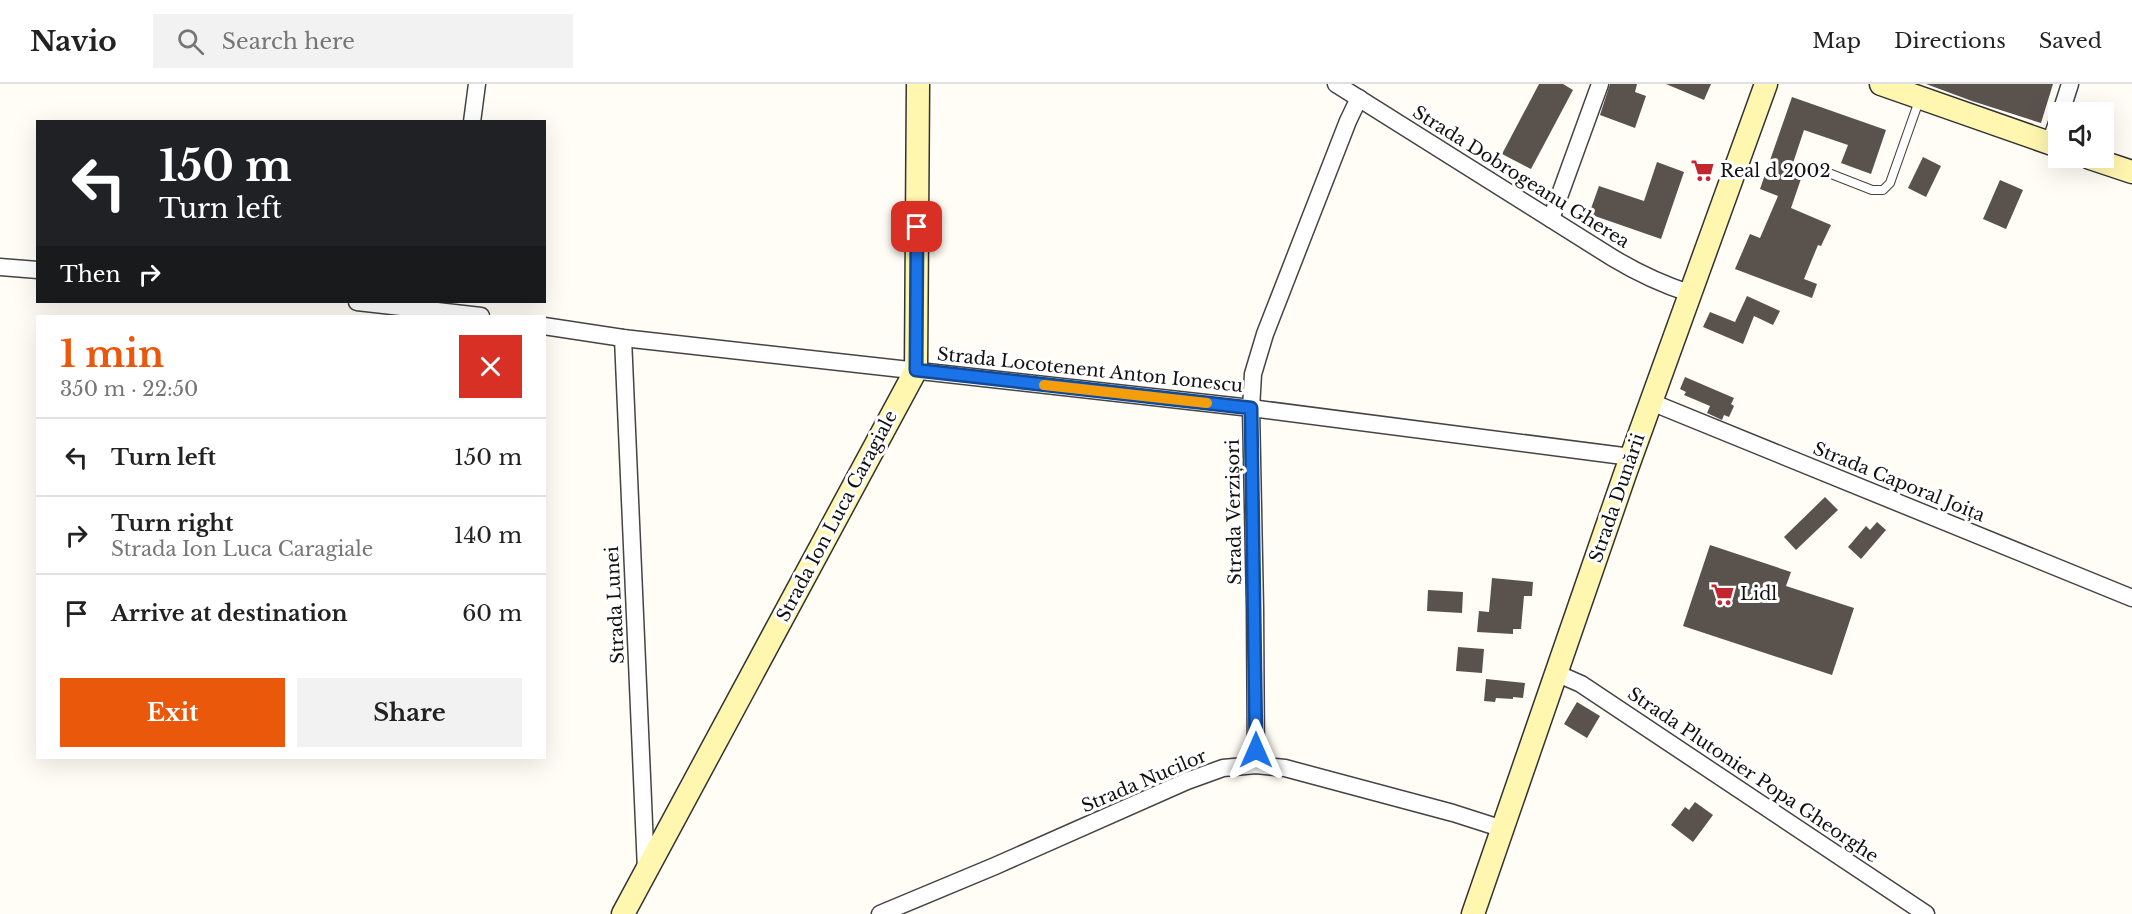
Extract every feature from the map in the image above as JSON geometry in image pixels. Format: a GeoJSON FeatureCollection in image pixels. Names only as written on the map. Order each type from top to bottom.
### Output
{"type":"FeatureCollection","features":[{"type":"Feature","properties":{"kind":"street"},"geometry":{"type":"LineString","coordinates":[[472,120],[477,84]]}},
{"type":"Feature","properties":{"kind":"street","name":"Strada Ion Luca Caragiale"},"geometry":{"type":"LineString","coordinates":[[623,914],[916,370],[918,84]]}},
{"type":"Feature","properties":{"kind":"street","name":"Strada Dobrogeanu Gherea"},"geometry":{"type":"LineString","coordinates":[[1336,84],[1642,275],[1689,293]]}},
{"type":"Feature","properties":{"kind":"street"},"geometry":{"type":"LineString","coordinates":[[1551,219],[1600,84]]}},
{"type":"Feature","properties":{"kind":"street","name":"Strada Dunării"},"geometry":{"type":"LineString","coordinates":[[1473,914],[1630,457],[1766,84]]}},
{"type":"Feature","properties":{"kind":"street"},"geometry":{"type":"LineString","coordinates":[[1881,84],[1923,91],[2048,143]]}},
{"type":"Feature","properties":{"kind":"street"},"geometry":{"type":"LineString","coordinates":[[2064,102],[2070,84]]}},
{"type":"Feature","properties":{"kind":"street","name":"Strada Verzișori"},"geometry":{"type":"LineString","coordinates":[[1256,765],[1251,408],[1253,374],[1265,334],[1359,98]]}},
{"type":"Feature","properties":{"kind":"street"},"geometry":{"type":"LineString","coordinates":[[2114,166],[2132,172]]}},
{"type":"Feature","properties":{"kind":"street"},"geometry":{"type":"LineString","coordinates":[[0,267],[36,270]]}},
{"type":"Feature","properties":{"kind":"street"},"geometry":{"type":"LineString","coordinates":[[375,303],[449,307],[477,315]]}},
{"type":"Feature","properties":{"kind":"street","name":"Strada Locotenent Anton Ionescu"},"geometry":{"type":"LineString","coordinates":[[546,326],[623,338],[1251,408],[1630,457]]}},
{"type":"Feature","properties":{"kind":"street","name":"Strada Lunei"},"geometry":{"type":"LineString","coordinates":[[623,338],[646,871]]}},
{"type":"Feature","properties":{"kind":"street","name":"Strada Caporal Joița"},"geometry":{"type":"LineString","coordinates":[[1651,402],[2132,598]]}},
{"type":"Feature","properties":{"kind":"street","name":"Strada Plutonier Popa Gheorghe"},"geometry":{"type":"LineString","coordinates":[[1556,673],[1581,684],[1926,914]]}},
{"type":"Feature","properties":{"kind":"street","name":"Strada Nucilor"},"geometry":{"type":"LineString","coordinates":[[880,914],[1187,781],[1223,768],[1256,765],[1285,768],[1453,813],[1503,829]]}},
{"type":"Feature","properties":{"kind":"lane"},"geometry":{"type":"LineString","coordinates":[[1826,172],[1872,190],[1883,190],[1890,183],[1923,91]]}},
{"type":"Feature","properties":{"kind":"building"},"geometry":{"type":"Polygon","coordinates":[[[1539,84],[1563,84],[1573,90],[1531,169],[1502,154],[1539,84]]]}},
{"type":"Feature","properties":{"kind":"building"},"geometry":{"type":"Polygon","coordinates":[[[1610,84],[1637,84],[1635,92],[1646,96],[1635,128],[1600,115],[1610,84]]]}},
{"type":"Feature","properties":{"kind":"building"},"geometry":{"type":"Polygon","coordinates":[[[1666,84],[1711,84],[1704,100],[1666,84]]]}},
{"type":"Feature","properties":{"kind":"building"},"geometry":{"type":"Polygon","coordinates":[[[1926,84],[2053,84],[2041,123],[1926,84]]]}},
{"type":"Feature","properties":{"kind":"building"},"geometry":{"type":"Polygon","coordinates":[[[1792,97],[1886,130],[1871,174],[1841,163],[1848,145],[1804,130],[1791,169],[1803,173],[1791,208],[1831,225],[1821,246],[1818,245],[1804,279],[1817,284],[1812,298],[1735,269],[1750,234],[1760,238],[1778,196],[1760,189],[1792,97]]]}},
{"type":"Feature","properties":{"kind":"building"},"geometry":{"type":"Polygon","coordinates":[[[1923,157],[1941,166],[1926,197],[1908,188],[1923,157]]]}},
{"type":"Feature","properties":{"kind":"building"},"geometry":{"type":"Polygon","coordinates":[[[1657,162],[1684,172],[1661,239],[1589,214],[1599,186],[1644,201],[1657,162]]]}},
{"type":"Feature","properties":{"kind":"building"},"geometry":{"type":"Polygon","coordinates":[[[2000,180],[2023,190],[2006,229],[1983,219],[2000,180]]]}},
{"type":"Feature","properties":{"kind":"building"},"geometry":{"type":"Polygon","coordinates":[[[1747,296],[1780,311],[1773,325],[1754,316],[1743,344],[1703,327],[1710,312],[1735,322],[1747,296]]]}},
{"type":"Feature","properties":{"kind":"building"},"geometry":{"type":"Polygon","coordinates":[[[1685,377],[1734,398],[1731,404],[1734,406],[1729,417],[1724,415],[1722,420],[1707,413],[1710,406],[1684,395],[1686,392],[1680,389],[1685,377]]]}},
{"type":"Feature","properties":{"kind":"building"},"geometry":{"type":"Polygon","coordinates":[[[1825,497],[1838,510],[1796,550],[1784,537],[1825,497]]]}},
{"type":"Feature","properties":{"kind":"building"},"geometry":{"type":"Polygon","coordinates":[[[1877,522],[1886,530],[1861,559],[1848,547],[1866,526],[1870,530],[1877,522]]]}},
{"type":"Feature","properties":{"kind":"building"},"geometry":{"type":"Polygon","coordinates":[[[1710,545],[1791,572],[1786,586],[1854,608],[1832,675],[1683,626],[1710,545]]]}},
{"type":"Feature","properties":{"kind":"building"},"geometry":{"type":"Polygon","coordinates":[[[1492,578],[1533,582],[1532,596],[1524,596],[1521,629],[1513,629],[1513,634],[1477,632],[1479,611],[1489,612],[1492,578]]]}},
{"type":"Feature","properties":{"kind":"building"},"geometry":{"type":"Polygon","coordinates":[[[1428,590],[1463,592],[1462,613],[1427,611],[1428,590]]]}},
{"type":"Feature","properties":{"kind":"building"},"geometry":{"type":"Polygon","coordinates":[[[1458,647],[1484,649],[1482,673],[1456,671],[1458,647]]]}},
{"type":"Feature","properties":{"kind":"building"},"geometry":{"type":"Polygon","coordinates":[[[1486,679],[1525,683],[1523,698],[1496,698],[1495,702],[1484,701],[1486,679]]]}},
{"type":"Feature","properties":{"kind":"building"},"geometry":{"type":"Polygon","coordinates":[[[1577,702],[1600,716],[1587,738],[1564,724],[1577,702]]]}},
{"type":"Feature","properties":{"kind":"building"},"geometry":{"type":"Polygon","coordinates":[[[1695,802],[1713,815],[1693,842],[1671,825],[1685,807],[1689,810],[1695,802]]]}},
{"type":"Feature","properties":{"kind":"slow traffic"},"geometry":{"type":"LineString","coordinates":[[1044,385],[1207,403]]}},
{"type":"Feature","properties":{"kind":"place","name":"Real d 2002"},"geometry":{"type":"Point","coordinates":[1702,171]}},
{"type":"Feature","properties":{"kind":"place","name":"Lidl"},"geometry":{"type":"Point","coordinates":[1722,594]}},
{"type":"Feature","properties":{"kind":"route"},"geometry":{"type":"LineString","coordinates":[[917,227],[916,370],[1251,408],[1256,750]]}}]}
